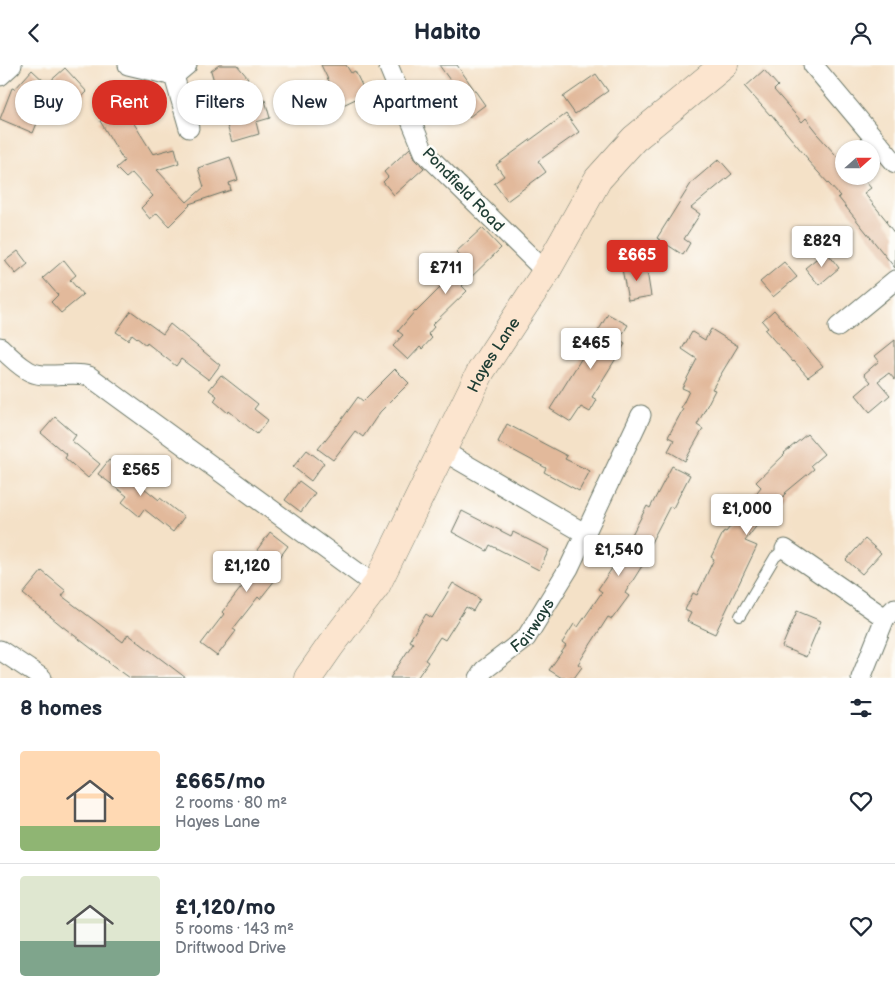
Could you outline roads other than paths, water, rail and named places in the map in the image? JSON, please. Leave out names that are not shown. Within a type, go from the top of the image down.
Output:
[{"type":"street","points":[[0,75],[12,65]]},
{"type":"street","points":[[128,65],[181,70],[189,128]]},
{"type":"street","name":"Pondfield Road","points":[[388,65],[424,152],[546,272]]},
{"type":"street","name":"Hayes Lane","points":[[308,678],[376,585],[481,371],[546,272],[598,179],[634,139],[724,65]]},
{"type":"street","points":[[813,65],[895,163]]},
{"type":"street","points":[[838,327],[895,280]]},
{"type":"street","points":[[0,347],[28,371],[43,375],[81,374],[89,376],[376,585]]},
{"type":"street","name":"Fairways","points":[[479,678],[484,671],[526,638],[569,567],[641,415]]},
{"type":"street","points":[[443,451],[586,534]]},
{"type":"street","points":[[785,549],[890,613],[861,678]]},
{"type":"street","points":[[0,650],[42,678]]},
{"type":"lane","points":[[740,617],[774,557],[785,549]]}]
